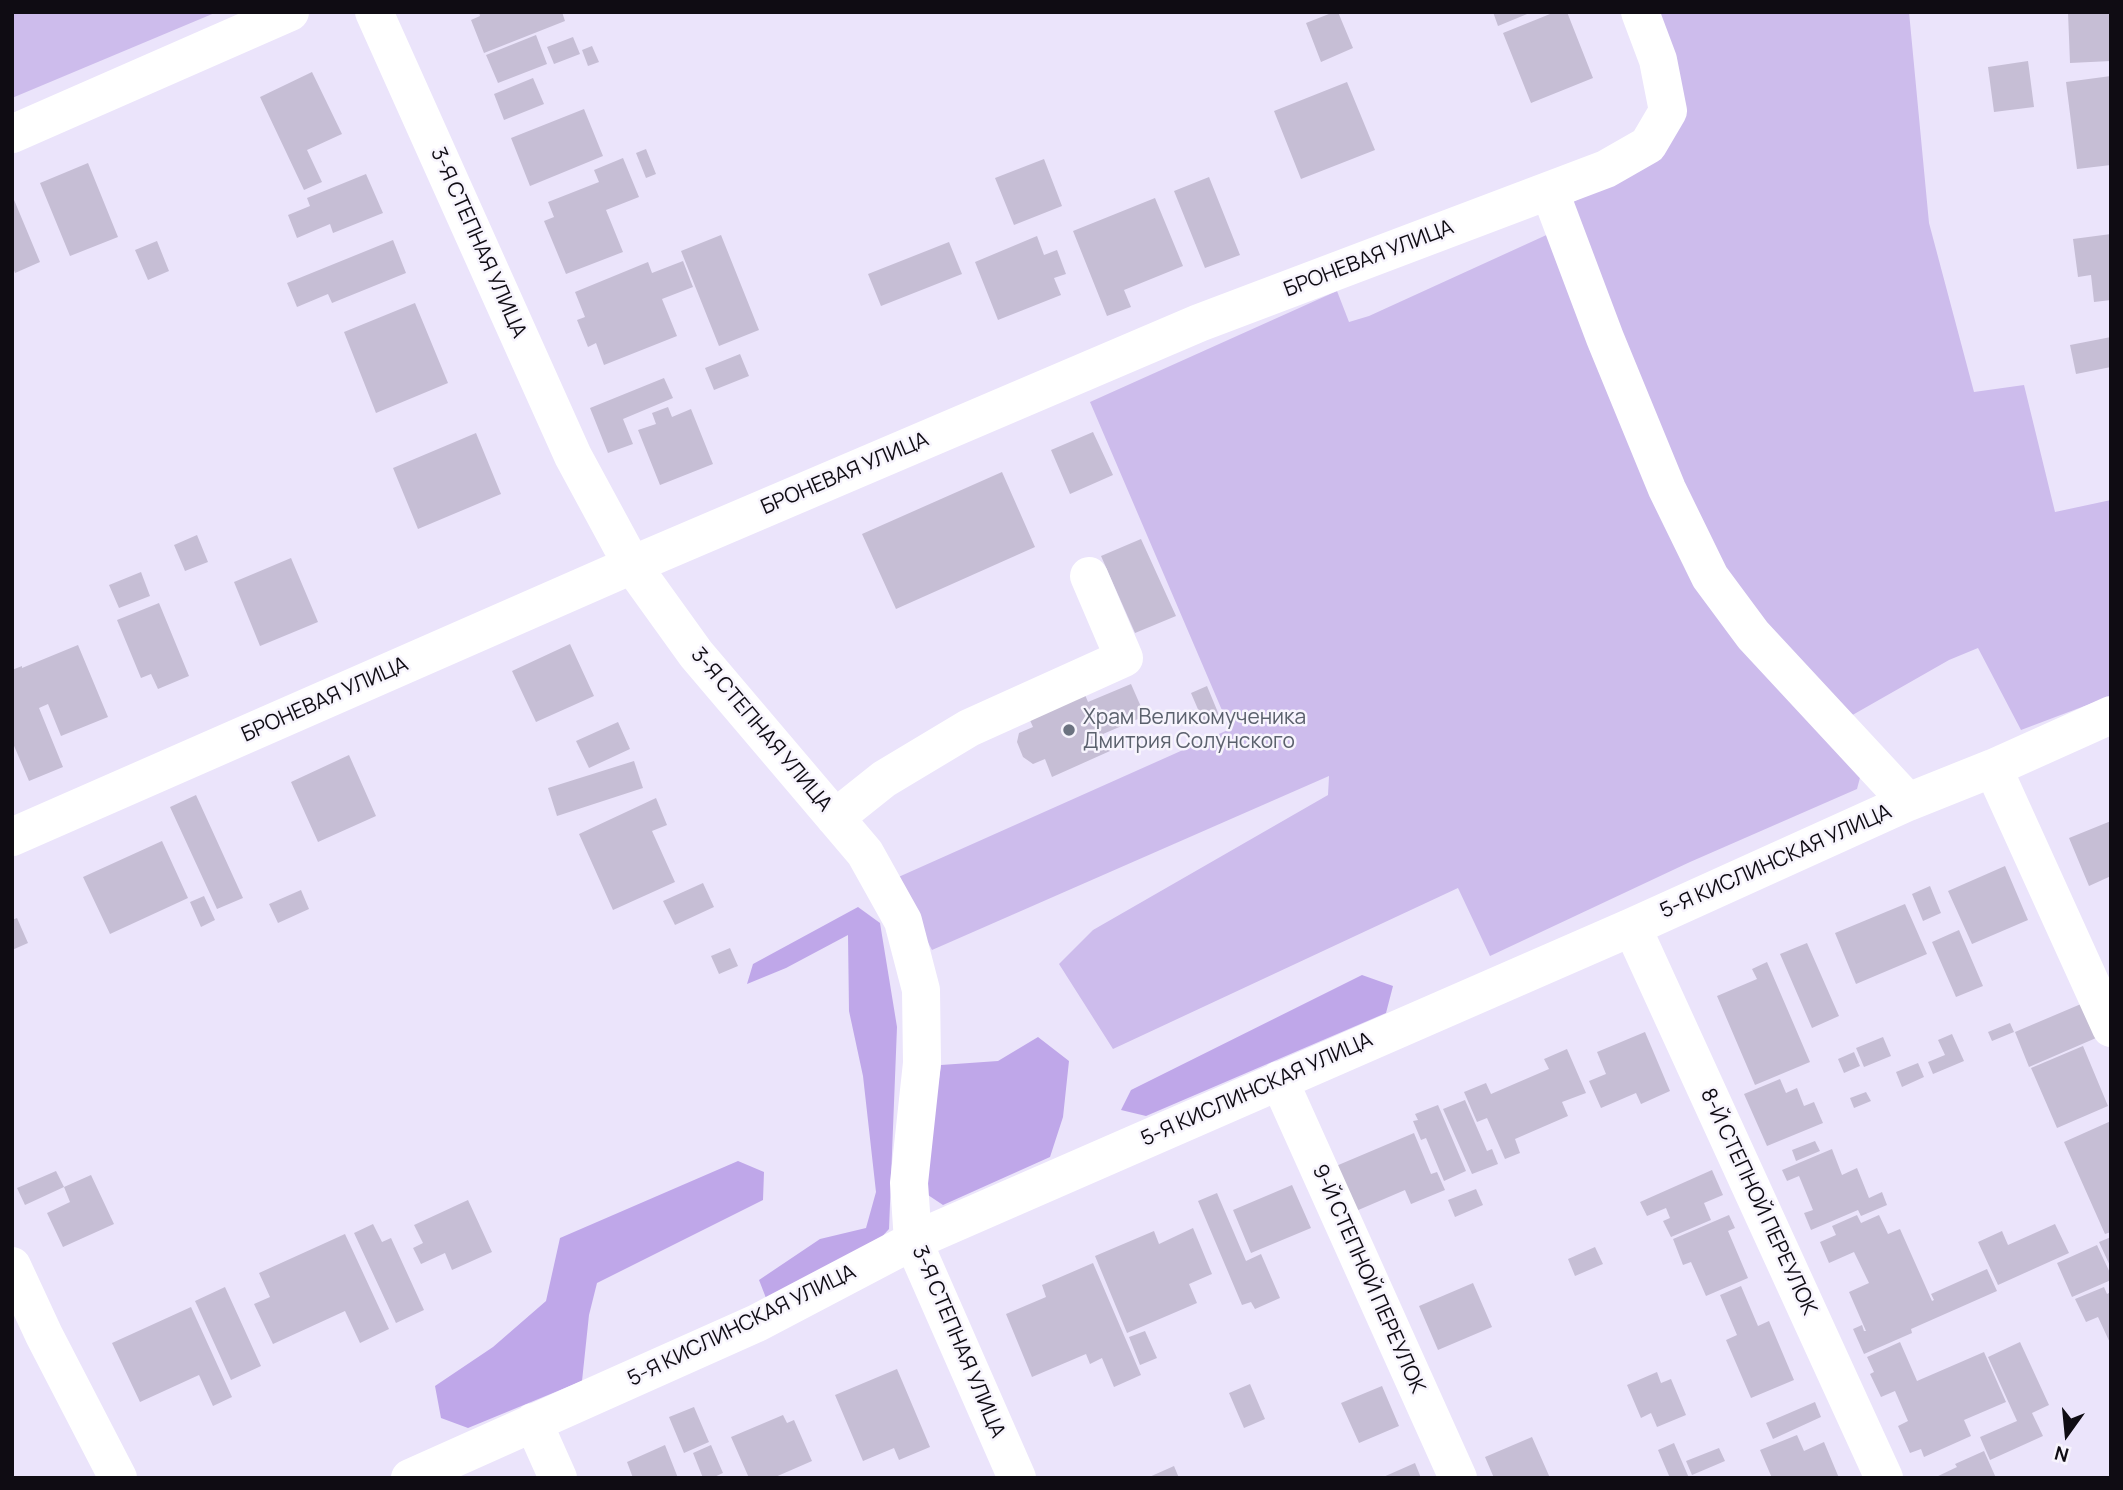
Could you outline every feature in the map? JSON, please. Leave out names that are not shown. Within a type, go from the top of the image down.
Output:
[{"type":"street","points":[[12,134],[290,12]]},
{"type":"street","name":"3-Я СТЕПНАЯ УЛИЦА","points":[[374,12],[573,456],[632,565],[696,654],[865,853],[903,921],[920,990],[922,1063],[909,1183],[914,1241],[1017,1478]]},
{"type":"street","name":"БРОНЕВАЯ УЛИЦА","points":[[12,837],[632,565],[1199,323],[1606,169],[1648,145],[1668,111],[1658,60],[1640,12]]},
{"type":"street","points":[[1550,192],[1605,338],[1667,489],[1710,578],[1753,635],[1908,802]]},
{"type":"street","points":[[835,818],[884,779],[969,728],[1124,658],[1089,576]]},
{"type":"street","name":"5-Я КИСЛИНСКАЯ УЛИЦА","points":[[410,1478],[757,1323],[914,1241],[2111,715]]},
{"type":"street","points":[[1993,768],[2111,1028]]},
{"type":"street","name":"8-Й СТЕПНОЙ ПЕРЕУЛОК","points":[[1632,927],[1884,1478]]},
{"type":"street","name":"9-Й СТЕПНОЙ ПЕРЕУЛОК","points":[[1279,1080],[1458,1478]]},
{"type":"street","points":[[12,1266],[44,1335],[118,1478]]},
{"type":"street","points":[[533,1422],[558,1478]]},
{"type":"shaded area","points":[[12,12],[217,12],[12,98]]},
{"type":"shaded area","points":[[1653,12],[1909,12],[1929,223],[1974,392],[2024,385],[2055,512],[2111,500],[2111,696],[2021,730],[1978,648],[1949,660],[1849,717],[1756,623],[1702,538],[1569,204],[1651,162]]},
{"type":"shaded area","points":[[1553,232],[1654,489],[1862,770],[1857,789],[1690,862],[1490,956],[1458,888],[1113,1049],[1059,964],[1093,930],[1328,795],[1329,776],[932,950],[894,879],[1230,729],[1090,402],[1337,291],[1349,322],[1369,316]]},
{"type":"shaded area","points":[[858,907],[880,923],[897,1027],[889,1229],[868,1252],[766,1298],[759,1280],[820,1239],[866,1228],[876,1192],[863,1076],[849,1011],[848,935],[786,968],[747,984],[753,964]]},
{"type":"shaded area","points":[[1362,975],[1393,986],[1386,1013],[1146,1116],[1121,1110],[1131,1090]]},
{"type":"shaded area","points":[[1038,1037],[1069,1061],[1063,1117],[1050,1157],[943,1205],[922,1191],[941,1065],[998,1061]]},
{"type":"shaded area","points":[[738,1161],[764,1172],[763,1200],[597,1283],[589,1315],[582,1381],[468,1428],[441,1418],[435,1386],[493,1347],[546,1301],[560,1238]]},
{"type":"building","points":[[479,12],[562,12],[565,21],[484,53],[471,20],[480,16]]},
{"type":"building","points":[[1338,12],[1353,48],[1321,62],[1306,23]]},
{"type":"building","points":[[1493,12],[1532,12],[1498,26]]},
{"type":"building","points":[[1555,12],[1567,12],[1593,78],[1531,103],[1503,33]]},
{"type":"building","points":[[2068,12],[2111,12],[2111,61],[2070,63]]},
{"type":"building","points":[[536,35],[547,64],[498,83],[486,55]]},
{"type":"building","points":[[573,37],[580,54],[554,64],[547,47]]},
{"type":"building","points":[[592,46],[599,62],[588,66],[582,50]]},
{"type":"building","points":[[2028,61],[2034,107],[1994,112],[1988,67]]},
{"type":"building","points":[[312,72],[342,134],[307,150],[322,182],[304,190],[260,97]]},
{"type":"building","points":[[2111,76],[2111,165],[2077,169],[2066,82]]},
{"type":"building","points":[[533,78],[544,104],[504,120],[494,94]]},
{"type":"building","points":[[1347,82],[1375,150],[1301,179],[1274,111]]},
{"type":"building","points":[[584,109],[603,156],[530,186],[511,138]]},
{"type":"building","points":[[646,149],[656,174],[646,178],[636,153]]},
{"type":"building","points":[[623,158],[639,197],[606,210],[623,252],[566,274],[544,221],[554,217],[548,202],[599,182],[594,170]]},
{"type":"building","points":[[1044,159],[1062,206],[1014,225],[995,178]]},
{"type":"building","points":[[88,163],[118,237],[70,256],[40,183]]},
{"type":"building","points":[[366,174],[383,213],[333,233],[330,224],[297,238],[288,215],[310,206],[307,198]]},
{"type":"building","points":[[1209,177],[1240,255],[1205,268],[1174,191]]},
{"type":"building","points":[[12,195],[40,262],[15,273],[12,265]]},
{"type":"building","points":[[1155,198],[1183,266],[1124,290],[1131,307],[1107,316],[1073,231]]},
{"type":"building","points":[[2111,234],[2111,300],[2094,302],[2091,275],[2078,277],[2073,239]]},
{"type":"building","points":[[721,235],[759,330],[719,346],[681,251]]},
{"type":"building","points":[[1037,236],[1044,255],[1057,250],[1066,274],[1054,278],[1061,295],[998,320],[975,262]]},
{"type":"building","points":[[393,240],[406,273],[332,303],[328,294],[297,307],[287,283]]},
{"type":"building","points":[[157,241],[169,271],[148,280],[135,250]]},
{"type":"building","points":[[949,242],[962,274],[881,306],[868,274]]},
{"type":"building","points":[[683,261],[693,287],[662,299],[677,336],[604,365],[596,343],[588,347],[577,320],[585,317],[575,292],[648,262],[652,273]]},
{"type":"building","points":[[415,303],[448,383],[376,413],[344,332]]},
{"type":"building","points":[[2111,337],[2111,367],[2076,374],[2070,345]]},
{"type":"building","points":[[740,354],[749,376],[714,390],[705,368]]},
{"type":"building","points":[[664,378],[673,398],[623,419],[633,444],[608,453],[590,408]]},
{"type":"building","points":[[668,407],[672,417],[691,409],[713,464],[660,485],[638,430],[656,424],[652,413]]},
{"type":"building","points":[[1093,432],[1113,475],[1070,494],[1051,450]]},
{"type":"building","points":[[476,433],[501,494],[418,529],[393,468]]},
{"type":"building","points":[[1002,472],[1035,547],[896,609],[862,534]]},
{"type":"building","points":[[197,535],[208,562],[185,571],[174,545]]},
{"type":"building","points":[[1141,539],[1176,616],[1135,633],[1101,556]]},
{"type":"building","points":[[291,558],[318,622],[260,646],[234,582]]},
{"type":"building","points":[[141,572],[150,596],[119,608],[109,585]]},
{"type":"building","points":[[159,603],[189,676],[158,689],[151,674],[141,678],[117,620]]},
{"type":"building","points":[[570,644],[594,696],[536,722],[512,671]]},
{"type":"building","points":[[78,645],[108,717],[61,736],[48,704],[39,708],[63,767],[29,781],[12,741],[12,670]]},
{"type":"building","name":"Храм Великомученика Дмитрия Солунского","points":[[1131,684],[1145,716],[1103,734],[1110,751],[1052,777],[1045,759],[1033,764],[1023,757],[1017,742],[1019,733],[1033,727],[1025,709],[1081,685],[1088,702]]},
{"type":"building","points":[[1207,686],[1219,715],[1203,721],[1191,693]]},
{"type":"building","points":[[618,722],[630,749],[589,768],[576,741]]},
{"type":"building","points":[[349,755],[376,816],[318,842],[291,782]]},
{"type":"building","points":[[634,761],[643,788],[557,816],[548,788]]},
{"type":"building","points":[[196,795],[243,898],[217,909],[170,807]]},
{"type":"building","points":[[656,798],[667,825],[652,831],[675,882],[613,910],[579,834]]},
{"type":"building","points":[[2111,821],[2111,876],[2089,886],[2069,838]]},
{"type":"building","points":[[162,841],[188,898],[110,934],[83,877]]},
{"type":"building","points":[[2005,866],[2028,920],[1972,944],[1948,891]]},
{"type":"building","points":[[703,883],[714,907],[675,925],[663,901]]},
{"type":"building","points":[[1930,886],[1941,913],[1923,921],[1912,894]]},
{"type":"building","points":[[301,890],[309,909],[278,923],[269,904]]},
{"type":"building","points":[[204,896],[215,920],[201,927],[190,902]]},
{"type":"building","points":[[1905,904],[1927,954],[1856,984],[1835,933]]},
{"type":"building","points":[[17,918],[28,943],[12,950],[12,920]]},
{"type":"building","points":[[1959,930],[1983,986],[1956,997],[1932,942]]},
{"type":"building","points":[[1807,943],[1839,1016],[1812,1028],[1780,954]]},
{"type":"building","points":[[730,948],[738,966],[719,974],[711,956]]},
{"type":"building","points":[[1767,962],[1810,1062],[1755,1085],[1717,996],[1757,979],[1752,969]]},
{"type":"building","points":[[2081,1004],[2096,1038],[2029,1067],[2015,1032]]},
{"type":"building","points":[[2010,1023],[2014,1032],[1992,1041],[1988,1032]]},
{"type":"building","points":[[1645,1032],[1670,1091],[1641,1104],[1636,1093],[1601,1108],[1589,1081],[1606,1074],[1597,1052]]},
{"type":"building","points":[[1952,1034],[1964,1061],[1933,1074],[1928,1062],[1945,1055],[1938,1040]]},
{"type":"building","points":[[1883,1037],[1891,1056],[1864,1067],[1856,1048]]},
{"type":"building","points":[[2083,1046],[2108,1106],[2057,1128],[2031,1068]]},
{"type":"building","points":[[1567,1049],[1586,1093],[1562,1102],[1568,1116],[1515,1139],[1520,1153],[1505,1159],[1487,1118],[1477,1122],[1464,1092],[1486,1083],[1491,1094],[1549,1069],[1544,1059]]},
{"type":"building","points":[[1854,1052],[1860,1066],[1844,1073],[1838,1059]]},
{"type":"building","points":[[1918,1063],[1924,1077],[1902,1087],[1896,1072]]},
{"type":"building","points":[[1780,1079],[1786,1093],[1797,1088],[1804,1106],[1814,1102],[1823,1123],[1767,1146],[1744,1094]]},
{"type":"building","points":[[1866,1092],[1871,1101],[1854,1108],[1850,1098]]},
{"type":"building","points":[[1465,1100],[1487,1151],[1492,1149],[1498,1164],[1472,1174],[1443,1109]]},
{"type":"building","points":[[1438,1105],[1466,1171],[1444,1181],[1426,1138],[1421,1140],[1413,1121],[1418,1120],[1415,1114]]},
{"type":"building","points":[[2111,1121],[2111,1232],[2105,1234],[2064,1142]]},
{"type":"building","points":[[1414,1133],[1431,1174],[1437,1172],[1445,1190],[1411,1204],[1405,1190],[1356,1211],[1336,1166]]},
{"type":"building","points":[[1815,1141],[1820,1151],[1796,1161],[1792,1150]]},
{"type":"building","points":[[1832,1149],[1842,1175],[1857,1168],[1869,1198],[1882,1192],[1887,1205],[1861,1216],[1858,1210],[1811,1230],[1804,1213],[1813,1210],[1799,1176],[1787,1181],[1782,1170]]},
{"type":"building","points":[[1712,1170],[1723,1195],[1704,1203],[1711,1220],[1671,1237],[1663,1221],[1670,1218],[1666,1208],[1647,1216],[1640,1202]]},
{"type":"building","points":[[56,1171],[64,1187],[25,1205],[17,1188]]},
{"type":"building","points":[[91,1175],[114,1224],[63,1247],[47,1213],[70,1202],[64,1187]]},
{"type":"building","points":[[1292,1185],[1311,1228],[1251,1253],[1233,1210]]},
{"type":"building","points":[[1476,1189],[1483,1205],[1455,1217],[1448,1200]]},
{"type":"building","points":[[1217,1193],[1246,1261],[1261,1254],[1280,1298],[1255,1309],[1251,1302],[1242,1305],[1198,1201]]},
{"type":"building","points":[[468,1200],[492,1252],[452,1270],[445,1253],[421,1264],[413,1248],[423,1243],[414,1225]]},
{"type":"building","points":[[1729,1215],[1735,1228],[1728,1231],[1748,1278],[1706,1296],[1691,1262],[1683,1265],[1673,1239]]},
{"type":"building","points":[[1857,1215],[1861,1223],[1879,1215],[1888,1234],[1900,1229],[1932,1301],[1934,1300],[1931,1294],[1987,1269],[1997,1291],[1911,1329],[1912,1333],[1864,1354],[1853,1329],[1862,1325],[1866,1331],[1849,1292],[1869,1283],[1854,1252],[1829,1263],[1820,1242],[1836,1235],[1832,1226]]},
{"type":"building","points":[[373,1224],[382,1242],[391,1238],[424,1310],[396,1323],[354,1233]]},
{"type":"building","points":[[2055,1224],[2069,1253],[1998,1285],[1978,1242],[2002,1231],[2008,1245]]},
{"type":"building","points":[[1193,1228],[1212,1274],[1189,1284],[1197,1303],[1127,1333],[1095,1256],[1154,1231],[1159,1244]]},
{"type":"building","points":[[345,1234],[389,1329],[360,1343],[345,1311],[273,1344],[254,1304],[270,1297],[259,1273]]},
{"type":"building","points":[[2111,1237],[2111,1268],[2099,1242]]},
{"type":"building","points":[[2097,1245],[2111,1280],[2072,1297],[2057,1263]]},
{"type":"building","points":[[1595,1247],[1603,1264],[1575,1276],[1568,1259]]},
{"type":"building","points":[[1093,1263],[1141,1375],[1114,1387],[1102,1358],[1090,1364],[1086,1354],[1032,1377],[1006,1314],[1046,1297],[1042,1285]]},
{"type":"building","points":[[1473,1283],[1492,1327],[1438,1350],[1419,1306]]},
{"type":"building","points":[[1741,1286],[1758,1326],[1769,1321],[1794,1380],[1751,1398],[1726,1340],[1737,1335],[1720,1295]]},
{"type":"building","points":[[225,1287],[261,1366],[231,1380],[195,1301]]},
{"type":"building","points":[[2104,1287],[2107,1294],[2111,1292],[2111,1345],[2098,1317],[2086,1322],[2075,1299]]},
{"type":"building","points":[[191,1307],[232,1397],[213,1406],[199,1375],[140,1402],[112,1343]]},
{"type":"building","points":[[1145,1331],[1157,1358],[1140,1365],[1129,1337]]},
{"type":"building","points":[[1900,1342],[1917,1381],[1984,1352],[2006,1402],[1964,1420],[1971,1436],[1924,1457],[1921,1449],[1910,1453],[1898,1426],[1908,1421],[1895,1391],[1881,1397],[1870,1374],[1874,1372],[1867,1357]]},
{"type":"building","points":[[2020,1342],[2049,1405],[2032,1413],[2043,1436],[1990,1460],[1980,1437],[2017,1421],[1988,1357]]},
{"type":"building","points":[[897,1369],[930,1447],[899,1460],[894,1448],[863,1461],[835,1395]]},
{"type":"building","points":[[1657,1372],[1661,1383],[1671,1379],[1686,1415],[1657,1427],[1651,1413],[1641,1418],[1627,1385]]},
{"type":"building","points":[[1250,1384],[1265,1419],[1244,1428],[1229,1393]]},
{"type":"building","points":[[1382,1386],[1399,1426],[1359,1443],[1341,1403]]},
{"type":"building","points":[[1815,1402],[1821,1417],[1773,1439],[1766,1423]]},
{"type":"building","points":[[694,1407],[709,1442],[684,1453],[669,1417]]},
{"type":"building","points":[[783,1415],[787,1423],[794,1420],[812,1461],[773,1478],[749,1478],[731,1437]]},
{"type":"building","points":[[1797,1435],[1804,1451],[1824,1442],[1839,1478],[1772,1478],[1760,1450]]},
{"type":"building","points":[[1532,1437],[1550,1478],[1494,1478],[1485,1457]]},
{"type":"building","points":[[1674,1443],[1689,1478],[1670,1478],[1658,1450]]},
{"type":"building","points":[[665,1445],[678,1478],[633,1478],[627,1462]]},
{"type":"building","points":[[711,1445],[723,1473],[712,1478],[703,1478],[693,1453]]},
{"type":"building","points":[[1719,1448],[1725,1461],[1692,1475],[1686,1461]]},
{"type":"building","points":[[1984,1451],[1996,1478],[1934,1478],[1957,1467],[1955,1464]]},
{"type":"building","points":[[1415,1463],[1421,1478],[1381,1478]]},
{"type":"building","points":[[1174,1466],[1179,1478],[1147,1478]]},
{"type":"place","name":"Храм Великомученика Дмитрия Солунского","points":[[1069,730]]}]
